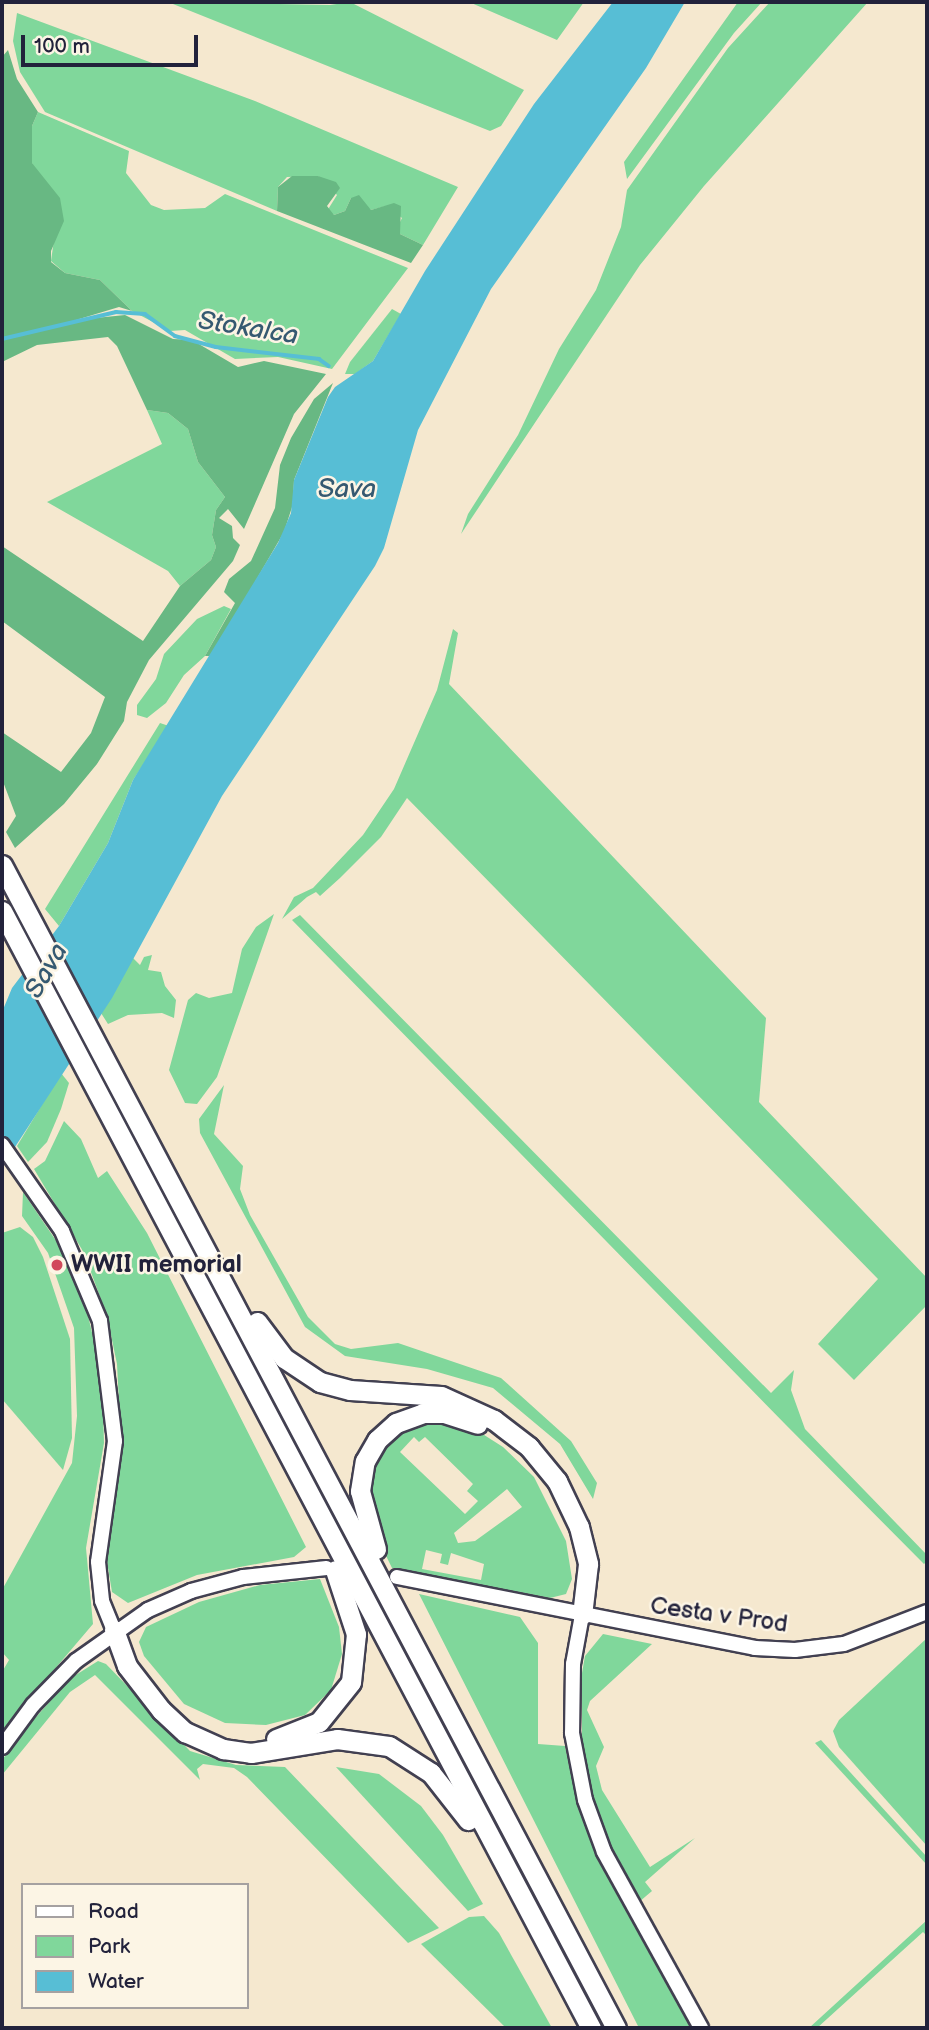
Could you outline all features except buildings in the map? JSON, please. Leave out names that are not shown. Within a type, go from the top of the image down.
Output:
[{"type":"highway","points":[[2,865],[616,2028]]},
{"type":"highway","points":[[2,911],[591,2028]]},
{"type":"highway","points":[[176,1193],[199,1216],[269,1342],[302,1372],[339,1388],[441,1396],[494,1420],[529,1447],[557,1481],[579,1527],[588,1564],[582,1615]]},
{"type":"highway","points":[[393,1606],[388,1574],[364,1516],[362,1471],[370,1450],[386,1430],[412,1416],[433,1412],[466,1419],[494,1433],[545,1483],[572,1543],[582,1615]]},
{"type":"highway","points":[[114,1630],[170,1702],[212,1733],[266,1741],[295,1734],[319,1722],[345,1693],[357,1646],[350,1605],[312,1518],[311,1497]]},
{"type":"highway","points":[[114,1630],[122,1657],[149,1696],[185,1732],[208,1744],[265,1753],[350,1739],[389,1746],[410,1757],[451,1794],[488,1854],[515,1884]]},
{"type":"main road","points":[[2,1145],[38,1194],[83,1273],[107,1362],[115,1441],[98,1562],[102,1601],[114,1630]]},
{"type":"main road","points":[[2,1747],[60,1676],[114,1630],[170,1600],[212,1584],[267,1572],[327,1568]]},
{"type":"main road","name":"Cesta v Prod","points":[[397,1577],[744,1646],[795,1650],[862,1639],[927,1612]]},
{"type":"main road","points":[[582,1615],[573,1664],[572,1733],[584,1800],[610,1865],[701,2028]]},
{"type":"green space","points":[[168,2],[330,5],[350,2],[524,90],[501,126],[490,131]]},
{"type":"green space","points":[[469,2],[573,3],[584,2],[557,40]]},
{"type":"green space","points":[[738,2],[762,2],[734,33],[627,179],[624,162]]},
{"type":"green space","points":[[770,2],[868,2],[704,186],[640,265],[461,534],[468,514],[518,435],[559,349],[596,290],[621,227],[627,190],[728,48]]},
{"type":"green space","points":[[17,13],[255,101],[458,187],[423,245],[400,234],[397,228],[402,218],[386,206],[371,210],[351,198],[345,211],[334,215],[327,211],[337,195],[318,176],[287,177],[278,187],[277,211],[45,112],[20,72],[13,41]]},
{"type":"green space","points":[[8,50],[17,79],[38,112],[32,126],[32,163],[60,198],[64,221],[51,251],[51,262],[65,273],[100,280],[132,311],[119,307],[76,320],[125,315],[173,339],[192,340],[238,367],[264,361],[326,374],[294,414],[244,529],[228,509],[219,518],[232,526],[233,538],[240,545],[233,561],[149,660],[127,702],[124,721],[97,764],[64,804],[15,848],[6,832],[16,816],[2,779],[2,732],[61,772],[91,733],[105,697],[2,621],[2,546],[143,641],[180,586],[211,560],[216,547],[212,535],[216,510],[225,497],[198,462],[188,429],[168,413],[147,410],[117,346],[108,337],[37,345],[2,362],[2,57]]},
{"type":"green space","points":[[38,112],[129,151],[126,173],[151,205],[164,210],[205,208],[225,194],[408,268],[332,369],[278,357],[235,359],[185,330],[170,331],[132,311],[100,280],[65,273],[51,261],[54,240],[32,163],[32,126]]},
{"type":"green space","points":[[292,176],[318,176],[336,182],[340,188],[327,206],[334,215],[345,211],[351,198],[359,195],[371,210],[394,203],[401,206],[400,234],[423,245],[411,263],[277,211],[278,187]]},
{"type":"green space","points":[[392,309],[401,314],[373,361],[355,374],[345,374],[350,362]]},
{"type":"green space","points":[[333,383],[294,480],[293,504],[284,532],[212,656],[205,656],[235,603],[224,592],[229,579],[251,561],[275,508],[280,465],[291,438],[314,399]]},
{"type":"green space","points":[[147,410],[168,413],[188,429],[198,462],[225,497],[216,510],[212,535],[216,547],[211,560],[180,586],[168,571],[47,502],[162,444]]},
{"type":"green space","points":[[224,606],[231,609],[205,656],[184,675],[166,703],[147,718],[137,715],[137,705],[156,679],[164,654],[197,619]]},
{"type":"green space","points":[[453,629],[458,633],[449,684],[766,1018],[759,1102],[927,1278],[927,1305],[854,1380],[818,1344],[878,1279],[407,798],[381,837],[340,878],[320,896],[316,892],[307,897],[282,919],[294,897],[313,888],[363,835],[394,789],[437,690]]},
{"type":"green space","points":[[160,723],[169,726],[133,780],[108,843],[59,926],[45,909]]},
{"type":"green space","points":[[274,914],[217,1077],[197,1104],[185,1103],[169,1070],[188,1000],[196,993],[209,998],[232,993],[242,949],[256,927]]},
{"type":"green space","points":[[300,915],[771,1393],[794,1370],[791,1390],[805,1429],[927,1555],[924,1564],[292,920]]},
{"type":"green space","points":[[152,955],[148,970],[161,972],[165,986],[176,1000],[174,1018],[162,1013],[128,1015],[108,1024],[101,1013],[133,958],[140,965],[144,957]]},
{"type":"green space","points":[[61,1073],[69,1083],[61,1109],[47,1142],[28,1162],[17,1146]]},
{"type":"green space","points":[[224,1085],[214,1134],[243,1166],[240,1189],[250,1215],[308,1317],[335,1344],[351,1349],[398,1343],[501,1378],[571,1441],[597,1483],[593,1499],[560,1444],[493,1388],[427,1369],[345,1356],[305,1327],[200,1133],[199,1119]]},
{"type":"green space","points":[[64,1121],[81,1139],[98,1178],[107,1171],[147,1233],[306,1547],[294,1557],[197,1575],[128,1603],[112,1592],[106,1556],[121,1440],[117,1364],[107,1316],[84,1253],[34,1169],[45,1161]]},
{"type":"green space","points":[[23,1192],[61,1248],[86,1307],[102,1375],[104,1443],[86,1548],[93,1624],[2,1731],[2,1672],[9,1660],[2,1652],[2,1590],[72,1463],[77,1416],[74,1328],[48,1253],[22,1216]]},
{"type":"green space","points":[[20,1227],[33,1237],[43,1257],[70,1339],[72,1438],[63,1470],[2,1399],[2,1233]]},
{"type":"green space","points":[[424,1418],[470,1426],[503,1447],[534,1477],[566,1541],[572,1579],[566,1594],[550,1598],[392,1568],[371,1525],[369,1468],[389,1434]],"holes":[[[414,1437],[419,1442],[425,1437],[473,1484],[467,1491],[478,1501],[465,1514],[400,1452]],[[507,1489],[522,1507],[475,1541],[458,1543],[454,1533]],[[426,1550],[442,1554],[440,1563],[448,1565],[451,1553],[484,1564],[481,1580],[422,1569]]]},
{"type":"green space","points":[[320,1579],[339,1627],[342,1654],[331,1690],[305,1715],[266,1725],[225,1723],[184,1704],[144,1656],[139,1642],[146,1627],[199,1602],[260,1585]]},
{"type":"green space","points":[[419,1594],[520,1617],[538,1643],[538,1744],[565,1746],[578,1807],[599,1857],[692,2028],[639,2028]]},
{"type":"green space","points":[[603,1634],[652,1644],[590,1701],[587,1710],[604,1747],[596,1766],[602,1790],[650,1867],[695,1838],[645,1882],[652,1891],[639,1902],[599,1823],[582,1753],[582,1673],[585,1656]]},
{"type":"green space","points":[[927,1638],[927,1846],[839,1747],[833,1731],[839,1720]]},
{"type":"green space","points":[[98,1661],[106,1664],[190,1751],[236,1765],[285,1767],[439,1928],[408,1943],[247,1777],[234,1768],[203,1764],[197,1769],[200,1780],[95,1675],[70,1692],[2,1775],[2,1760],[27,1727],[71,1678]]},
{"type":"green space","points":[[821,1740],[927,1857],[927,1865],[815,1743]]},
{"type":"green space","points":[[336,1767],[379,1774],[421,1806],[443,1835],[483,1904],[468,1911]]},
{"type":"green space","points":[[484,1916],[499,1933],[552,2028],[506,2028],[421,1944],[469,1917]]},
{"type":"green space","points":[[927,1920],[927,1936],[923,1932],[817,2028],[809,2028]]},
{"type":"water","name":"Sava","points":[[613,2],[685,2],[646,68],[491,289],[418,430],[384,548],[375,566],[222,796],[112,998],[2,1167],[2,1012],[12,988],[59,926],[108,843],[133,780],[278,543],[291,513],[294,480],[328,397],[335,387],[373,361],[425,271],[534,104]]},
{"type":"waterway","name":"Stokalca","points":[[2,339],[116,312],[145,314],[175,336],[216,347],[319,359],[329,366]]},
{"type":"place","name":"WWII memorial","points":[[57,1265]]}]
